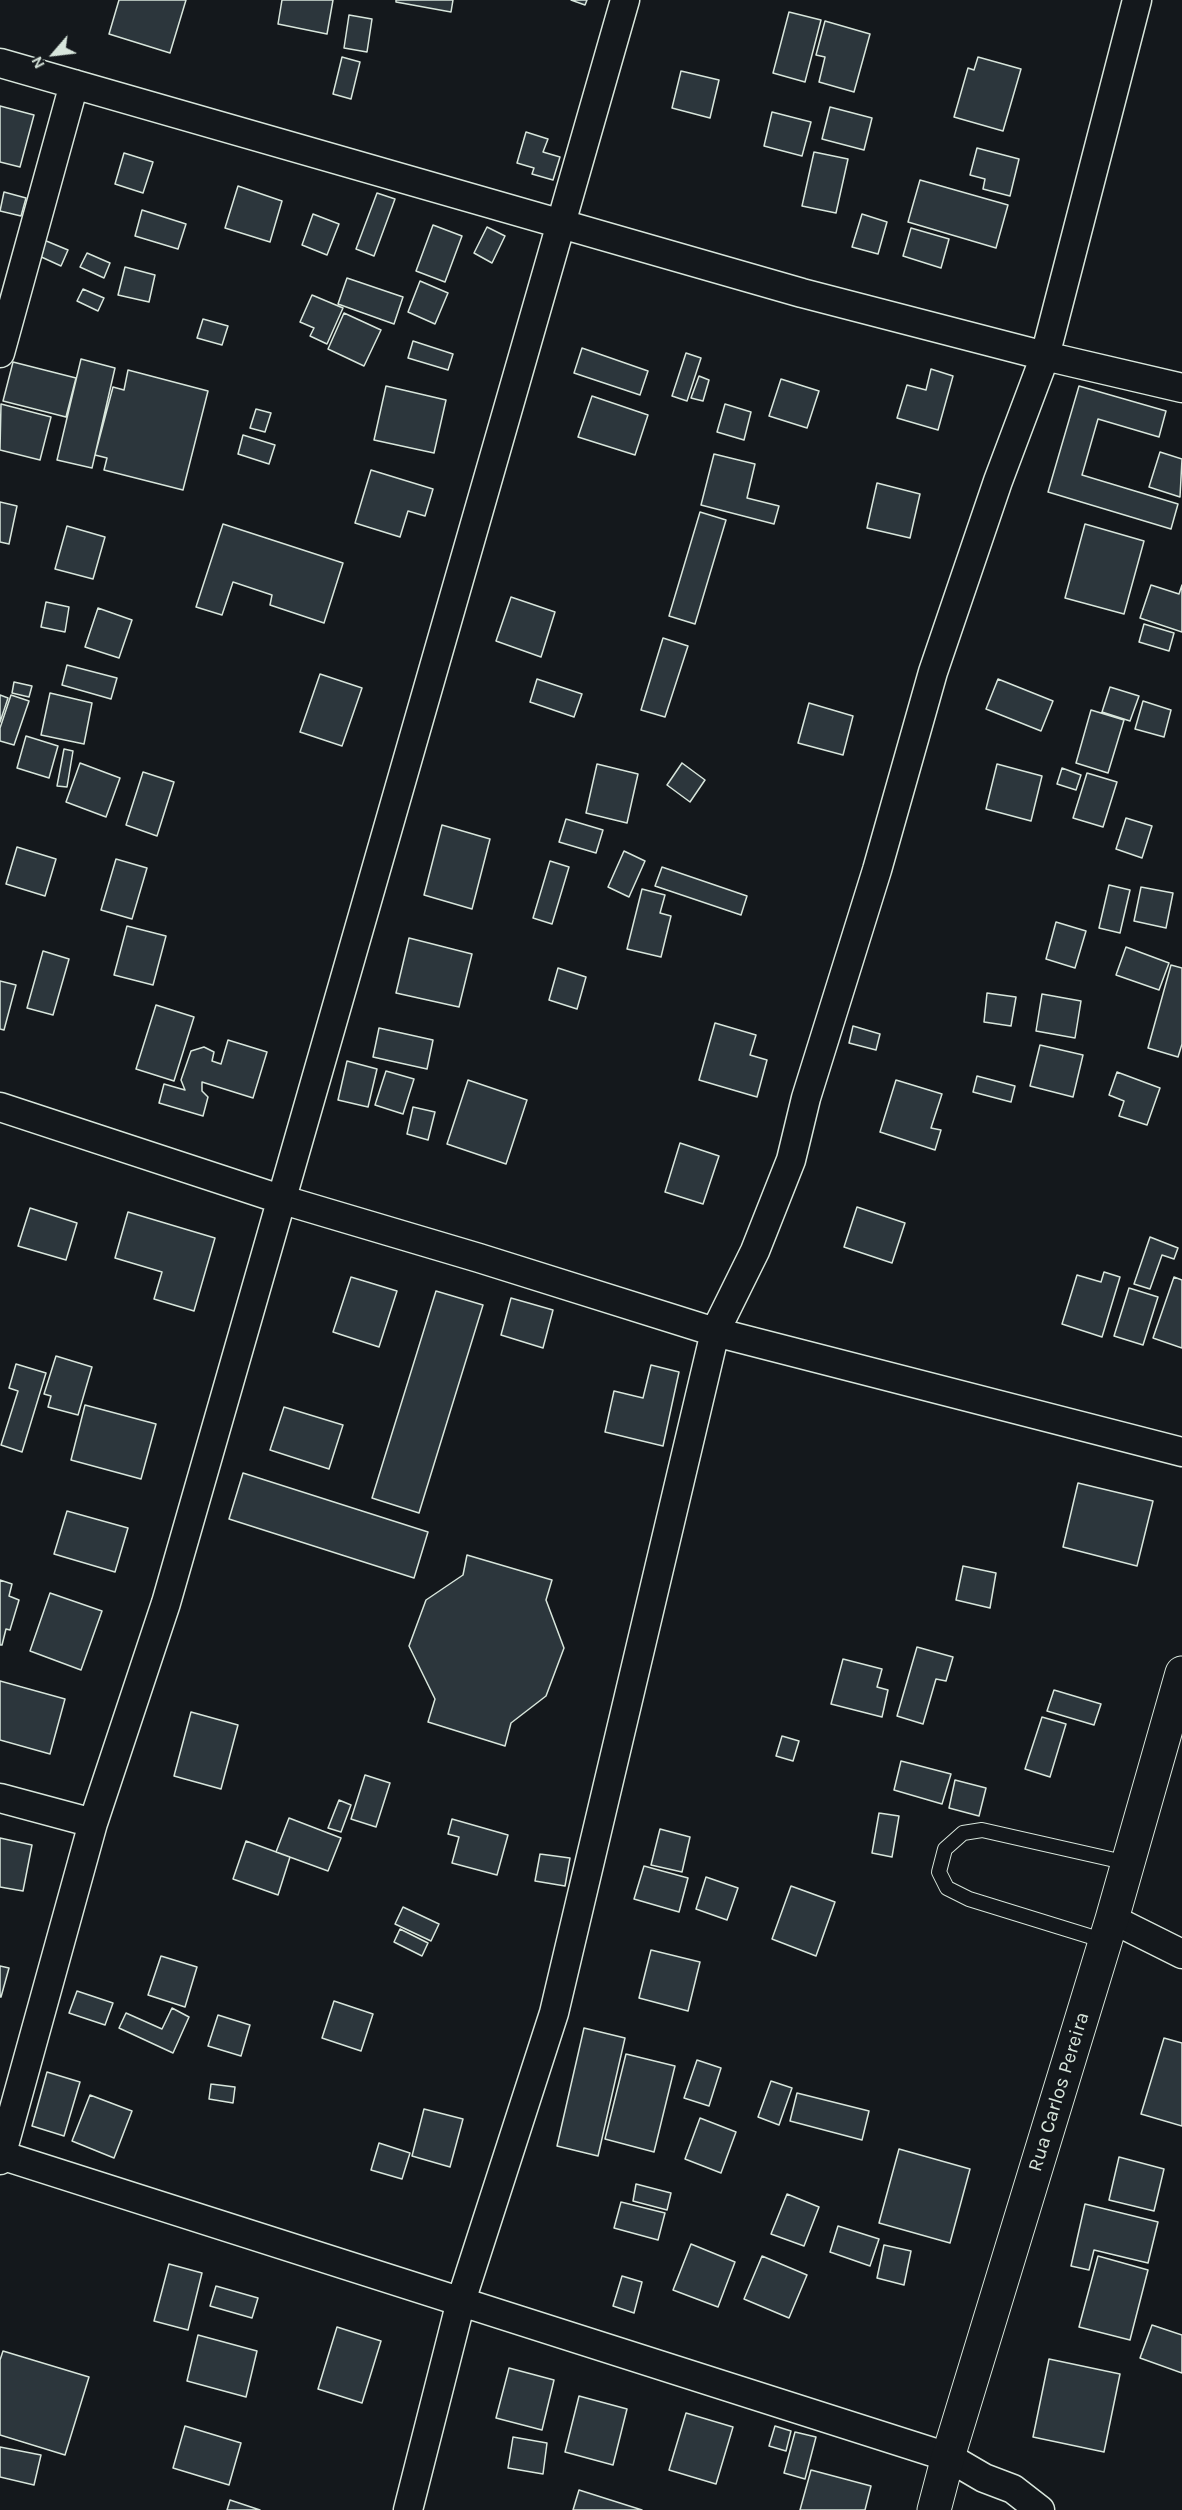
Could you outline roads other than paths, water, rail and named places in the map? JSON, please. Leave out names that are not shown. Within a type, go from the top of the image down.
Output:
[{"type":"main road","name":"Rua Carlos Pereira","points":[[934,2510],[948,2457],[1128,1863],[1182,1673]]},
{"type":"street","points":[[625,0],[279,1199],[166,1603],[93,1823],[1,2157],[948,2457],[984,2478],[1013,2489],[1040,2510]]},
{"type":"street","points":[[408,2510],[461,2301],[554,2013],[715,1332],[755,1251],[790,1160],[806,1098],[877,870],[933,672],[998,482],[1045,356],[1137,0]]},
{"type":"street","points":[[0,63],[802,293],[1045,356],[1182,388]]},
{"type":"street","points":[[0,353],[74,84]]},
{"type":"street","points":[[0,1107],[279,1199],[479,1258],[715,1332],[1182,1452]]},
{"type":"street","points":[[0,1798],[93,1823]]},
{"type":"street","points":[[1108,1930],[1182,1954]]},
{"type":"lane","points":[[1108,1930],[969,1899],[947,1888],[939,1872],[945,1849],[963,1833],[982,1830],[1128,1863]]}]
